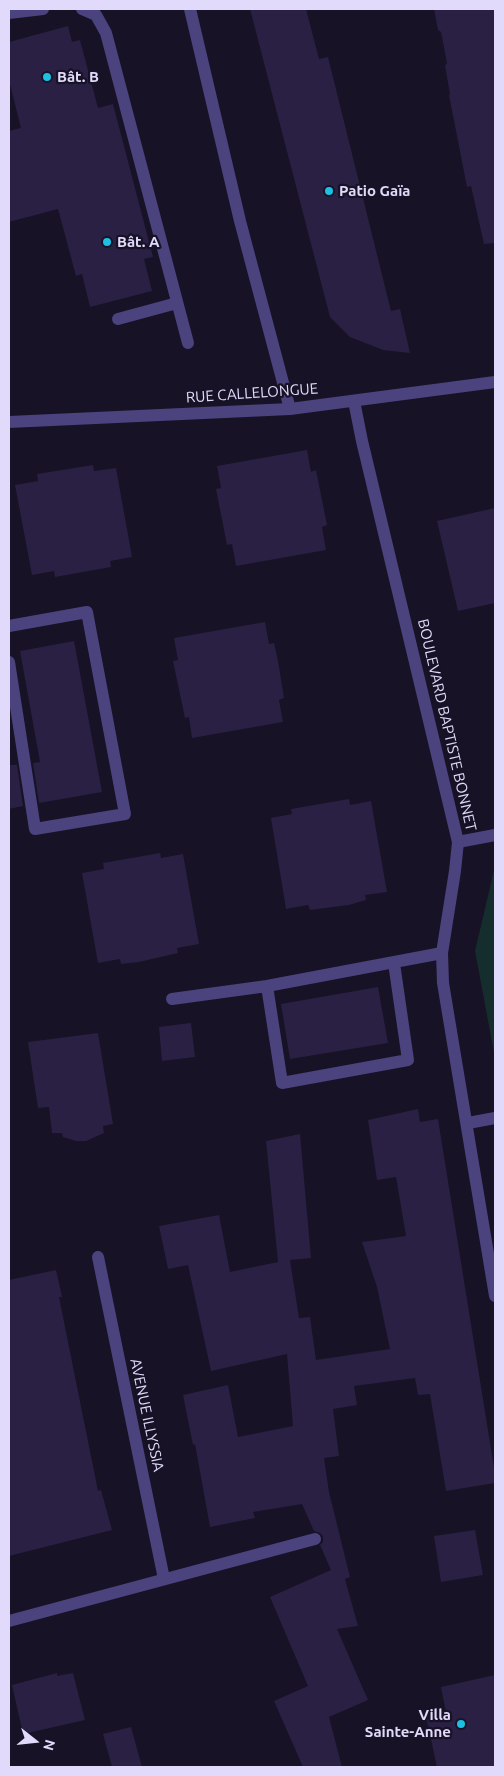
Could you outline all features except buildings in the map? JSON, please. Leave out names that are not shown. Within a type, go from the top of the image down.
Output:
[{"type":"street","points":[[9,13],[43,9]]},
{"type":"street","points":[[82,9],[96,15],[106,33],[188,343]]},
{"type":"street","points":[[190,9],[240,221],[290,409]]},
{"type":"street","points":[[118,319],[177,303]]},
{"type":"street","name":"RUE CALLELONGUE","points":[[9,422],[290,409],[495,382]]},
{"type":"street","name":"BOULEVARD BAPTISTE BONNET","points":[[354,401],[458,842],[442,953],[443,983],[468,1123],[495,1296]]},
{"type":"street","points":[[9,626],[87,612],[125,814],[35,829],[9,662]]},
{"type":"street","points":[[458,842],[495,835]]},
{"type":"street","points":[[172,999],[267,986],[442,953]]},
{"type":"street","points":[[267,986],[282,1083],[408,1060],[394,963]]},
{"type":"street","points":[[468,1123],[495,1118]]},
{"type":"street","name":"AVENUE ILLYSSIA","points":[[98,1257],[164,1579]]},
{"type":"street","points":[[9,1621],[315,1539]]},
{"type":"green space","points":[[495,866],[495,1058],[475,951]]},
{"type":"place","name":"Bât. B","points":[[47,77]]},
{"type":"place","name":"Patio Gaïa","points":[[329,191]]},
{"type":"place","name":"Bât. A","points":[[107,242]]},
{"type":"place","name":"Villa Sainte-Anne","points":[[461,1724]]}]
